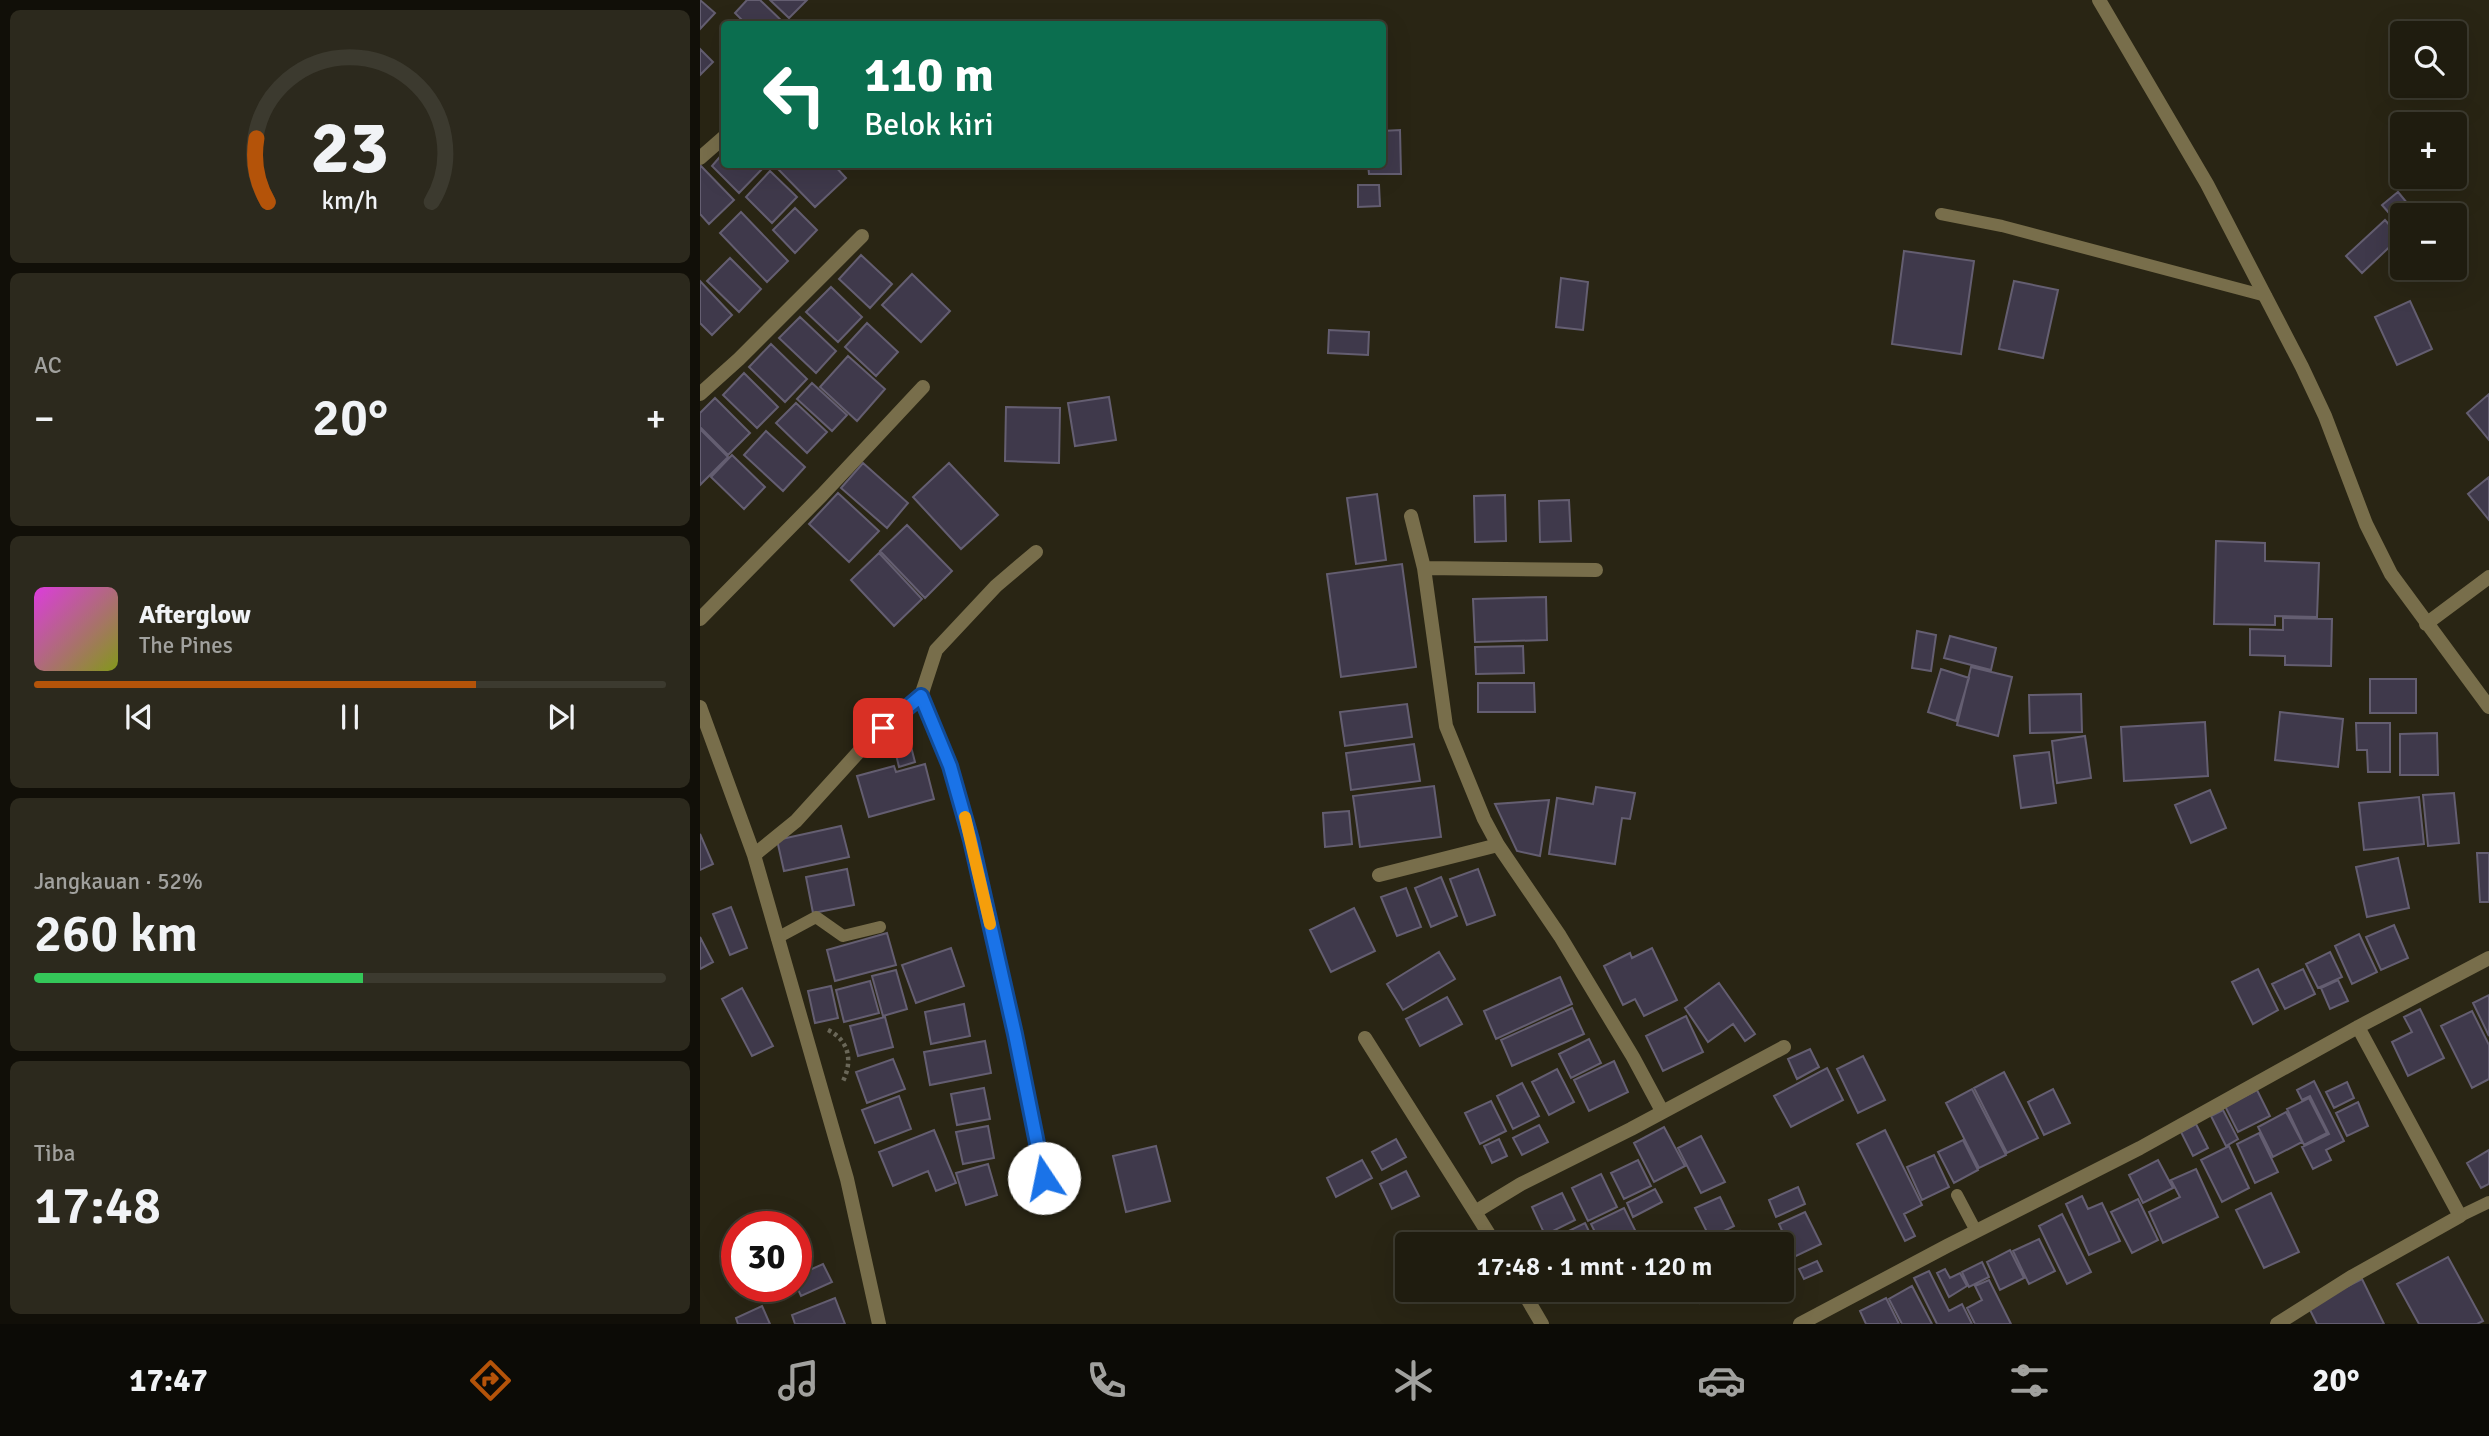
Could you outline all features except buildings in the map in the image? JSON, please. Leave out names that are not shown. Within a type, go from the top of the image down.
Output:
[{"type":"street","points":[[2099,0],[2207,184],[2266,296],[2325,416],[2391,574],[2489,708]]},
{"type":"street","points":[[700,159],[721,140]]},
{"type":"street","points":[[700,394],[739,359],[862,236]]},
{"type":"street","points":[[700,619],[923,387]]},
{"type":"street","points":[[1411,516],[1424,568],[1447,726],[1485,819],[1498,845],[1573,958],[1662,1111]]},
{"type":"street","points":[[754,855],[796,821],[865,745],[921,696],[936,650],[996,586],[1036,552]]},
{"type":"street","points":[[1424,568],[1597,569]]},
{"type":"street","points":[[2426,624],[2489,577]]},
{"type":"street","points":[[921,696],[950,766],[971,840],[1015,1034],[1049,1203]]},
{"type":"street","points":[[700,707],[754,855],[846,1179],[879,1324]]},
{"type":"street","points":[[1379,875],[1498,845]]},
{"type":"street","points":[[1800,1324],[2140,1148],[2489,958]]},
{"type":"street","points":[[2282,1323],[2353,1276],[2460,1216],[2358,1027]]},
{"type":"street","points":[[1365,1038],[1488,1232]]},
{"type":"street","points":[[1475,1212],[1521,1184],[1784,1047]]},
{"type":"street","points":[[1529,1302],[1542,1324]]},
{"type":"lane","points":[[1941,214],[1991,223],[2266,296]]},
{"type":"lane","points":[[777,938],[816,917],[843,936],[880,927]]},
{"type":"lane","points":[[1957,1195],[1976,1231]]},
{"type":"lane","points":[[2460,1216],[2489,1202]]},
{"type":"slow traffic","points":[[965,817],[990,924]]},
{"type":"route","points":[[883,728],[921,696],[950,766],[971,840],[1044,1178]]}]
